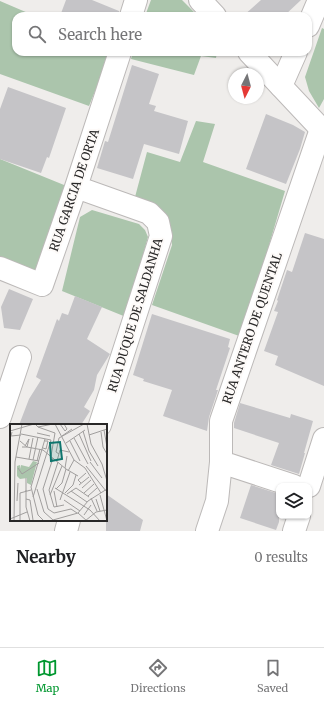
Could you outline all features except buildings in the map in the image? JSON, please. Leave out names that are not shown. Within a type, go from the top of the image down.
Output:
[{"type":"street","points":[[132,12],[136,0]]},
{"type":"street","points":[[200,0],[211,12]]},
{"type":"street","points":[[312,17],[319,0]]},
{"type":"street","name":"RUA GARCIA DE ORTA","points":[[0,268],[42,285],[119,56]]},
{"type":"street","points":[[253,56],[322,130]]},
{"type":"street","points":[[281,86],[294,56]]},
{"type":"street","name":"RUA ANTERO DE QUENTAL","points":[[207,531],[217,501],[221,462],[221,421],[322,130]]},
{"type":"street","name":"RUA DUQUE DE SALDANHA","points":[[76,187],[149,213],[158,222],[161,236],[100,424]]},
{"type":"street","points":[[0,417],[20,358]]},
{"type":"street","points":[[310,483],[324,439]]},
{"type":"street","points":[[221,462],[285,483]]},
{"type":"street","points":[[294,531],[298,519]]},
{"type":"street","points":[[66,531],[69,521]]},
{"type":"green space","points":[[151,0],[182,0],[194,12],[146,12]]},
{"type":"green space","points":[[0,1],[26,12],[12,12],[12,56],[109,56],[89,106],[0,74]]},
{"type":"green space","points":[[322,28],[324,29],[324,99],[319,108],[309,91],[305,77]]},
{"type":"green space","points":[[132,56],[201,56],[194,75],[131,59]]},
{"type":"green space","points":[[201,56],[216,56],[216,58]]},
{"type":"green space","points":[[196,121],[215,124],[203,162],[285,191],[242,337],[152,305],[172,245],[169,222],[160,208],[135,197],[147,152],[180,162]]},
{"type":"green space","points":[[0,159],[69,187],[37,269],[30,270],[0,258]]},
{"type":"green space","points":[[92,210],[139,224],[145,230],[148,237],[126,317],[62,291],[80,217]]}]
